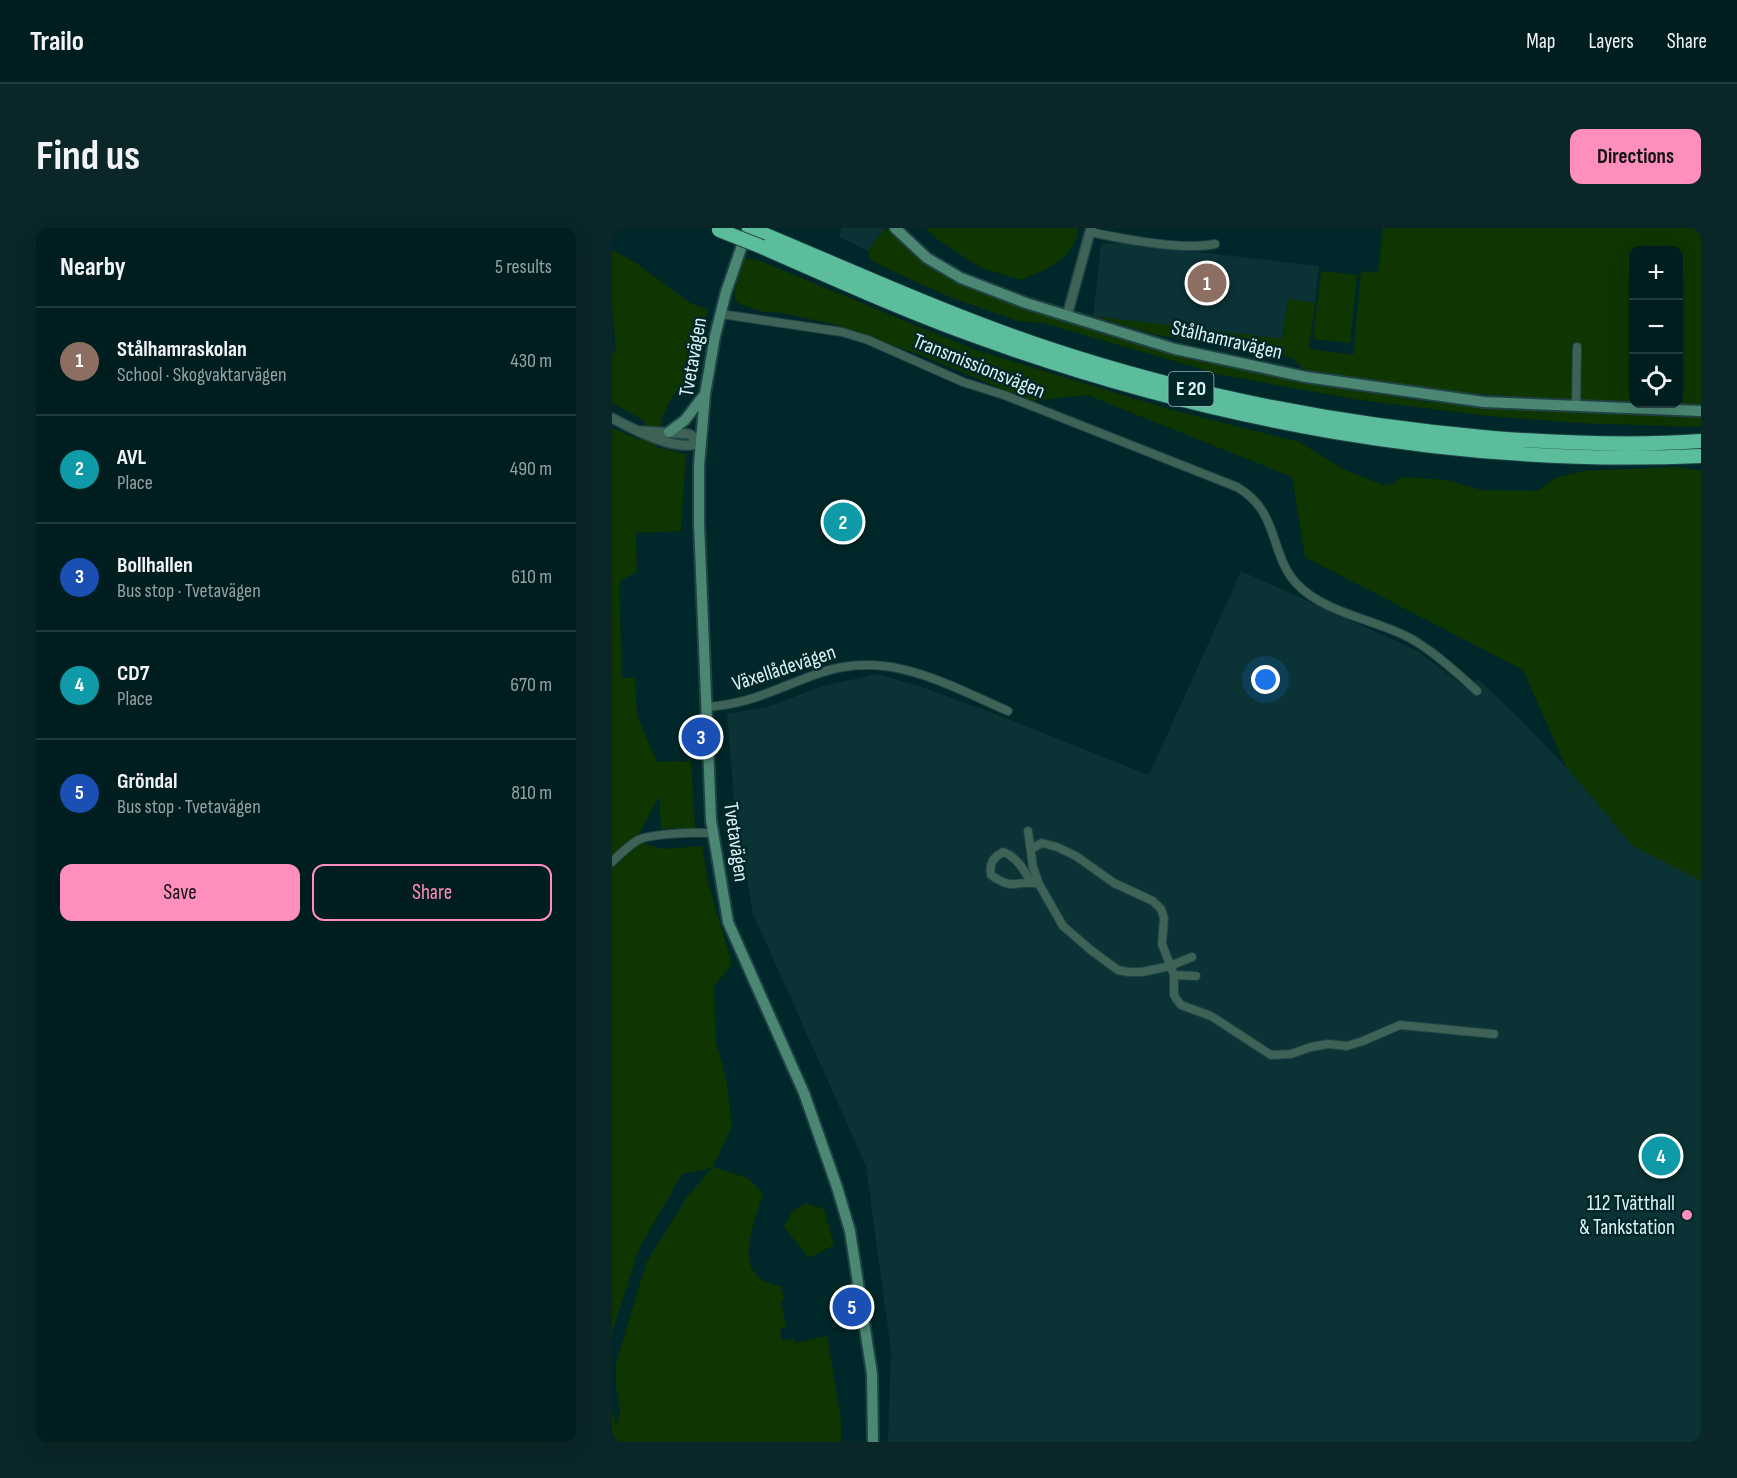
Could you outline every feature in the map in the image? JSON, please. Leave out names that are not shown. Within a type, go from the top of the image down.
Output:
[{"type":"highway","name":"E 20","points":[[749,228],[764,241],[976,337],[1118,383],[1188,402],[1309,426],[1444,446],[1584,456],[1701,456]]},
{"type":"highway","name":"E 20","points":[[717,229],[764,241],[1048,348],[1192,389],[1280,408],[1361,423],[1446,434],[1585,443],[1701,441]]},
{"type":"main road","name":"Tvetavägen","points":[[749,228],[721,314],[705,394],[701,442],[699,523],[706,707],[714,834],[728,922],[804,1093],[850,1231],[872,1374],[873,1442]]},
{"type":"main road","name":"Stålhamravägen","points":[[895,228],[927,258],[961,278],[1026,303],[1175,350],[1306,377],[1484,402],[1701,411]]},
{"type":"main road","points":[[669,432],[685,420],[705,394]]},
{"type":"street","points":[[1067,316],[1090,230],[1199,248],[1215,244]]},
{"type":"street","name":"Transmissionsvägen","points":[[721,314],[842,332],[868,340],[963,382],[1004,395],[1237,487],[1256,501],[1266,517],[1292,578],[1310,596],[1406,636],[1477,691]]},
{"type":"street","points":[[1576,406],[1577,347]]},
{"type":"street","points":[[612,418],[658,439],[687,446],[701,442]]},
{"type":"street","points":[[640,431],[689,434],[701,442]]},
{"type":"street","name":"Växellådevägen","points":[[706,707],[745,702],[827,671],[877,664],[916,673],[1008,711]]},
{"type":"street","points":[[1028,831],[1035,883]]},
{"type":"street","points":[[612,862],[623,850],[639,840],[700,832],[714,834]]},
{"type":"street","points":[[1031,849],[1042,843],[1057,847],[1076,856],[1114,883],[1153,901],[1161,909],[1164,918],[1162,944],[1174,975],[1174,995],[1181,1005],[1211,1016],[1271,1055],[1291,1054],[1328,1044],[1347,1046],[1400,1025],[1494,1034]]},
{"type":"street","points":[[1035,883],[1012,885],[1003,883],[991,875],[990,867],[993,858],[1003,852],[1020,863],[1035,883],[1063,926],[1118,970],[1142,972],[1170,966],[1192,957]]},
{"type":"street","points":[[1174,975],[1196,976]]},
{"type":"shaded area","points":[[841,228],[885,228],[868,251],[840,237]]},
{"type":"shaded area","points":[[1121,243],[1319,266],[1315,303],[1288,299],[1282,340],[1093,316],[1101,244]]},
{"type":"shaded area","points":[[1241,571],[1418,651],[1467,689],[1478,679],[1566,767],[1701,839],[1701,1442],[888,1442],[891,1351],[866,1166],[753,914],[734,801],[727,714],[767,707],[823,686],[877,674],[919,686],[993,713],[1149,775]]},
{"type":"green space","points":[[885,228],[925,262],[1175,353],[1223,365],[1305,383],[1429,402],[1575,412],[1701,416],[1701,427],[1578,423],[1489,416],[1359,400],[1222,375],[1043,323],[1019,321],[952,298],[871,260],[868,251]]},
{"type":"green space","points":[[926,228],[1079,228],[1076,239],[1065,256],[1050,267],[1021,280],[981,268],[936,238]]},
{"type":"green space","points":[[1383,228],[1701,228],[1701,406],[1683,405],[1683,246],[1629,246],[1629,403],[1441,392],[1358,381],[1305,371],[1293,358],[1157,335],[1093,316],[1282,339],[1288,299],[1315,303],[1309,349],[1353,355],[1361,271],[1378,273]]},
{"type":"green space","points":[[612,250],[636,263],[690,303],[708,310],[689,379],[674,394],[663,415],[656,447],[686,454],[681,531],[636,533],[637,572],[619,581],[622,678],[635,678],[637,715],[657,762],[691,761],[695,828],[661,829],[659,797],[635,841],[663,849],[702,846],[708,882],[732,964],[714,986],[716,1042],[726,1078],[732,1126],[713,1167],[748,1178],[763,1194],[751,1236],[750,1263],[755,1273],[765,1281],[781,1286],[784,1299],[781,1301],[786,1327],[780,1329],[782,1341],[794,1338],[795,1343],[827,1336],[841,1420],[841,1442],[612,1442],[612,1410],[616,1427],[620,1411],[616,1386],[616,1364],[646,1263],[687,1197],[712,1168],[682,1174],[639,1249],[612,1337],[612,428],[640,440],[645,421],[612,403],[612,355],[616,348],[612,310]]},
{"type":"green space","points":[[744,257],[763,262],[975,350],[1172,410],[1299,442],[1343,469],[1383,485],[1393,484],[1401,477],[1447,480],[1481,490],[1537,491],[1555,478],[1583,471],[1676,467],[1701,471],[1701,881],[1633,846],[1565,765],[1523,670],[1305,557],[1292,477],[1087,395],[1031,401],[928,358],[837,325],[782,313],[763,312],[740,304],[736,301],[734,294]]},
{"type":"green space","points":[[1321,271],[1357,275],[1350,343],[1313,339]]},
{"type":"green space","points":[[806,1203],[824,1209],[834,1245],[809,1258],[784,1227],[791,1213]]},
{"type":"place","name":"Stålhamraskolan","points":[[1207,283]]},
{"type":"place","name":"AVL","points":[[843,522]]},
{"type":"place","name":"Bollhallen","points":[[701,737]]},
{"type":"place","name":"CD7","points":[[1661,1156]]},
{"type":"place","name":"112 Tvätthall & Tankstation","points":[[1687,1215]]},
{"type":"place","name":"Gröndal","points":[[852,1307]]}]
